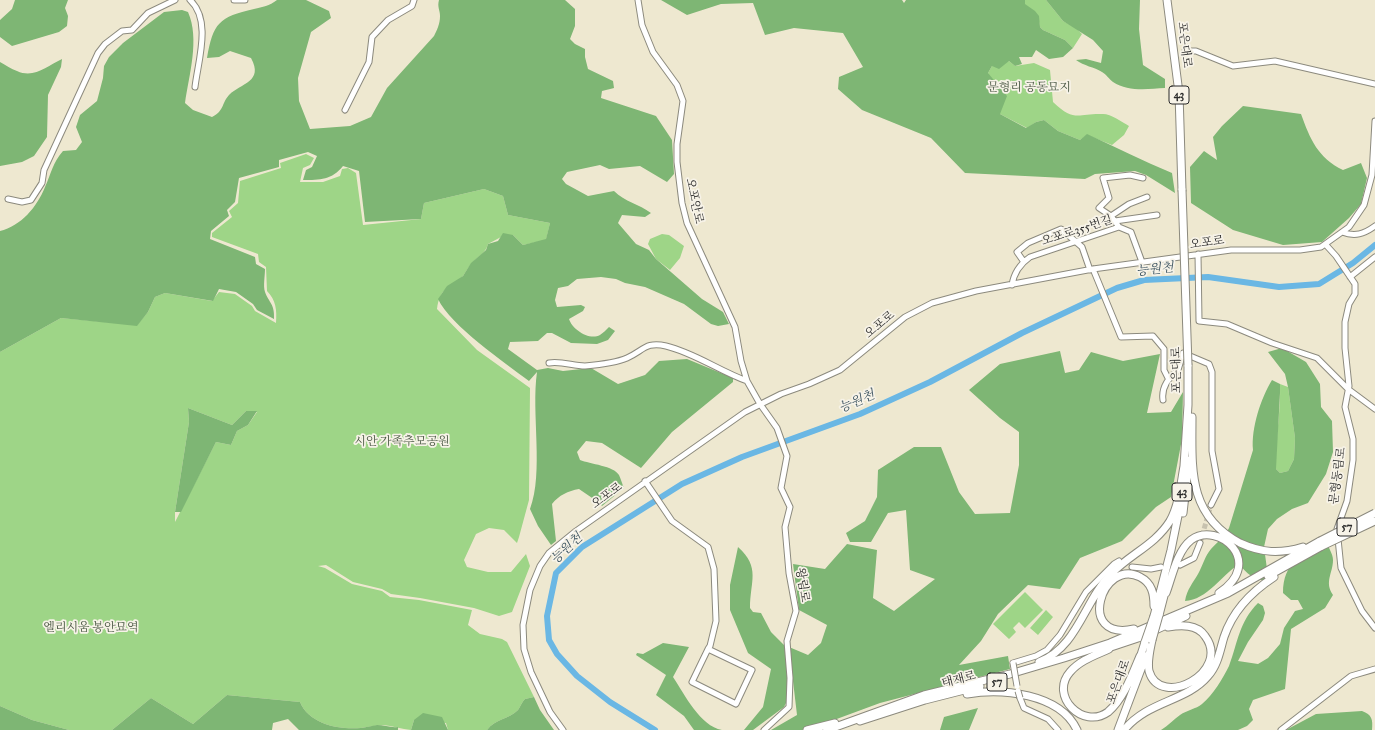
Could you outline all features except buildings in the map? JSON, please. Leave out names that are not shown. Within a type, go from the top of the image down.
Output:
[{"type":"highway","name":"포은대로","points":[[1167,0],[1179,93],[1184,190]]},
{"type":"highway","name":"포은대로","points":[[1172,0],[1181,82],[1184,190]]},
{"type":"highway","name":"43","points":[[1184,190],[1191,365]]},
{"type":"highway","name":"포은대로","points":[[1156,616],[1163,602],[1185,499],[1192,412],[1191,365]]},
{"type":"highway","name":"포은대로","points":[[1156,616],[1181,502],[1191,365]]},
{"type":"highway","points":[[1192,412],[1194,482],[1201,504],[1218,528],[1242,544],[1268,552],[1291,551],[1321,543]]},
{"type":"highway","points":[[1010,674],[1043,661],[1064,644],[1074,631],[1103,582],[1120,566],[1159,536],[1174,512],[1185,461]]},
{"type":"highway","name":"57","points":[[1010,674],[1077,654],[1184,613],[1247,583],[1375,514]]},
{"type":"highway","name":"57","points":[[1157,630],[1228,597],[1303,557],[1321,543],[1375,521]]},
{"type":"highway","points":[[1163,602],[1178,560],[1187,544],[1191,540],[1204,536],[1221,539],[1231,546],[1238,556],[1240,562],[1238,575],[1228,587],[1184,613]]},
{"type":"highway","points":[[1124,730],[1142,712],[1188,692],[1202,682],[1213,669],[1227,629],[1244,601],[1256,589],[1303,557]]},
{"type":"highway","points":[[1148,626],[1122,631],[1111,628],[1105,624],[1100,613],[1099,606],[1103,592],[1113,580],[1119,576],[1133,574],[1139,576],[1152,589],[1156,616]]},
{"type":"highway","name":"43","points":[[1148,641],[1156,616]]},
{"type":"highway","points":[[1148,641],[1148,660],[1150,672],[1157,682],[1162,685],[1174,687],[1188,684],[1200,676],[1210,659],[1210,645],[1201,631],[1184,625],[1157,630]]},
{"type":"highway","name":"태재로","points":[[835,730],[854,721],[925,700],[1025,675],[1157,630]]},
{"type":"highway","name":"포은대로","points":[[1113,730],[1140,656],[1148,641]]},
{"type":"highway","name":"포은대로","points":[[1118,730],[1148,641]]},
{"type":"highway","points":[[1119,644],[1080,663],[1067,676],[1063,689],[1066,701],[1080,716],[1091,720],[1098,719],[1109,712],[1126,688],[1140,656]]},
{"type":"highway","name":"태재로","points":[[827,730],[924,695],[1010,674]]},
{"type":"highway","points":[[925,700],[991,691],[1017,693],[1039,700],[1060,710],[1078,730]]},
{"type":"highway","points":[[807,730],[854,721]]},
{"type":"highway","points":[[841,730],[854,721]]},
{"type":"street","points":[[8,199],[22,202],[31,200],[42,183],[44,170],[77,97],[98,53],[105,44],[122,31],[132,30],[148,13],[176,0]]},
{"type":"street","points":[[190,0],[198,10],[203,28],[195,87]]},
{"type":"street","points":[[234,0],[245,0]]},
{"type":"street","points":[[346,110],[369,62],[372,37],[388,20],[412,6],[414,0]]},
{"type":"street","name":"오포안로","points":[[638,0],[642,25],[653,52],[680,91],[683,107],[677,153],[682,203],[696,245],[735,327],[741,361],[747,381],[760,404]]},
{"type":"street","points":[[1185,51],[1196,51],[1233,66],[1275,61],[1375,84]]},
{"type":"street","name":"오포로","points":[[563,730],[544,701],[526,656],[523,625],[530,590],[540,566],[554,549],[576,531],[734,419],[760,404],[840,370],[895,324],[923,306],[952,297],[1091,269],[1198,254],[1242,250],[1304,250],[1326,245],[1360,214],[1367,196],[1372,175],[1375,121]]},
{"type":"street","points":[[1119,227],[1113,218],[1099,208],[1109,198],[1103,178],[1130,175],[1143,178]]},
{"type":"street","points":[[1113,218],[1129,204],[1147,197]]},
{"type":"street","points":[[1113,218],[1157,215]]},
{"type":"street","points":[[1342,232],[1356,235],[1375,226]]},
{"type":"street","name":"오포로355번길","points":[[1024,262],[1052,248],[1119,227],[1131,232],[1142,262]]},
{"type":"street","points":[[1012,285],[1015,272],[1024,262],[1017,252],[1028,242],[1060,229],[1077,241],[1086,256],[1121,337],[1153,336],[1164,349],[1164,370],[1168,378]]},
{"type":"street","points":[[1326,245],[1350,276],[1375,257]]},
{"type":"street","points":[[1198,254],[1200,295],[1199,321],[1227,324],[1317,358],[1348,389],[1375,409]]},
{"type":"street","name":"문형동림로","points":[[1350,276],[1356,284],[1355,294],[1349,304],[1345,322],[1348,389],[1344,407],[1353,439],[1353,460],[1347,501],[1338,529],[1341,568],[1362,611],[1375,628]]},
{"type":"street","points":[[549,362],[585,366],[627,358],[650,344],[666,346],[747,381]]},
{"type":"street","points":[[1163,400],[1162,394],[1168,378],[1178,370],[1182,353],[1210,364],[1212,372],[1212,451],[1219,489],[1211,505]]},
{"type":"street","name":"왕림로","points":[[760,404],[777,428],[787,456],[782,488],[790,506],[786,527],[789,573],[796,611],[787,641],[790,678],[789,707],[764,730]]},
{"type":"street","points":[[645,482],[672,521],[708,547],[714,569],[716,621],[708,649],[692,682],[736,704],[752,670],[708,649]]},
{"type":"street","points":[[1180,565],[1194,558],[1200,543]]},
{"type":"street","points":[[1058,730],[1048,719],[1024,708],[1020,698],[1013,663],[1036,656],[1047,650],[1060,635],[1086,592],[1114,564],[1119,562]]},
{"type":"street","points":[[1132,567],[1151,569],[1161,567]]},
{"type":"street","points":[[1281,730],[1351,676],[1375,669]]},
{"type":"green space","points":[[15,0],[68,0],[65,8],[68,16],[67,26],[59,32],[12,46],[0,37],[0,20],[12,9]]},
{"type":"green space","points":[[277,0],[306,0],[329,11],[331,18],[311,32],[298,78],[299,101],[310,129],[350,126],[371,117],[387,88],[434,36],[439,22],[439,0],[565,0],[575,9],[575,26],[570,39],[575,44],[585,49],[588,69],[613,81],[614,88],[602,91],[601,98],[656,116],[672,140],[674,174],[667,182],[640,166],[609,169],[600,165],[567,172],[562,179],[566,184],[588,196],[614,191],[623,198],[651,213],[645,217],[622,215],[618,223],[636,244],[649,250],[656,259],[702,299],[723,312],[729,324],[718,326],[711,324],[684,304],[645,287],[625,283],[616,279],[601,277],[577,279],[568,286],[558,288],[555,300],[557,307],[581,305],[585,307],[583,311],[569,319],[571,323],[577,330],[591,336],[600,335],[609,327],[615,331],[608,340],[597,344],[571,343],[552,333],[547,333],[538,341],[510,342],[508,349],[537,370],[548,368],[563,371],[591,368],[618,384],[645,375],[659,361],[687,359],[733,378],[733,382],[672,432],[641,468],[602,443],[586,441],[577,452],[580,460],[612,469],[619,475],[624,488],[602,506],[579,489],[567,492],[558,498],[552,504],[556,541],[551,545],[538,526],[530,509],[534,494],[537,460],[535,406],[537,372],[529,381],[466,332],[454,321],[438,299],[447,286],[463,276],[471,263],[486,250],[488,244],[498,241],[503,233],[513,235],[523,245],[546,239],[550,223],[508,215],[503,196],[484,189],[424,203],[421,219],[365,222],[359,171],[343,166],[339,171],[330,177],[315,180],[303,180],[306,170],[312,167],[317,156],[308,152],[279,160],[279,167],[239,178],[235,202],[227,210],[229,216],[211,231],[210,239],[255,257],[256,264],[265,269],[264,290],[273,307],[274,319],[257,310],[253,304],[236,292],[219,289],[213,301],[165,293],[155,297],[148,312],[137,326],[61,318],[0,352],[0,231],[15,225],[27,215],[38,202],[54,164],[63,151],[76,150],[82,142],[76,127],[80,115],[97,101],[103,78],[104,66],[109,57],[123,43],[164,12],[182,10],[188,12],[193,34],[193,45],[191,69],[185,103],[193,110],[212,117],[219,112],[229,95],[249,81],[255,72],[251,58],[230,51],[219,57],[207,58],[209,46],[215,29],[225,19],[233,15],[266,6]]},
{"type":"green space","points":[[661,0],[902,0],[904,3],[906,0],[1025,0],[1025,4],[1039,16],[1040,27],[1043,30],[1065,40],[1073,48],[1063,57],[1049,59],[1036,50],[1032,57],[1019,57],[1022,64],[1015,66],[1009,61],[999,69],[992,66],[988,73],[1007,96],[1000,114],[1026,128],[1036,122],[1044,120],[1058,131],[1080,140],[1087,134],[1172,173],[1175,193],[1146,175],[1135,171],[1095,174],[1085,179],[965,173],[931,138],[862,110],[838,89],[839,77],[863,67],[843,33],[794,28],[765,35],[753,3],[721,4],[687,15]]},
{"type":"green space","points":[[1025,0],[1046,0],[1063,21],[1076,28],[1082,34],[1073,48],[1065,40],[1043,30],[1040,27],[1038,16],[1024,4]]},
{"type":"green space","points":[[1046,0],[1140,0],[1139,29],[1143,65],[1165,79],[1165,88],[1132,89],[1125,87],[1113,82],[1102,72],[1076,60],[1086,59],[1101,63],[1103,51],[1093,40],[1063,21]]},
{"type":"green space","points":[[62,59],[61,67],[48,95],[47,137],[34,156],[22,162],[0,166],[0,62],[23,73],[35,73]]},
{"type":"green space","name":"문형리 공동묘지","points":[[1009,61],[1015,66],[1034,63],[1050,70],[1053,102],[1060,109],[1077,116],[1106,114],[1129,126],[1124,135],[1112,145],[1087,135],[1080,140],[1058,131],[1044,120],[1036,122],[1027,128],[1000,114],[988,73],[992,66]]},
{"type":"green space","points":[[1243,106],[1301,114],[1312,140],[1327,160],[1343,170],[1361,163],[1367,178],[1361,204],[1349,218],[1322,242],[1283,245],[1233,230],[1191,203],[1190,167],[1204,151],[1217,160],[1213,137]]},
{"type":"green space","name":"시안 가족추모공원","points":[[306,154],[314,158],[310,165],[303,168],[300,182],[323,182],[340,176],[342,169],[348,168],[356,173],[363,225],[421,219],[424,203],[484,189],[503,196],[508,215],[550,223],[546,240],[523,245],[513,235],[501,237],[488,244],[486,250],[474,261],[463,276],[443,292],[440,296],[437,309],[477,350],[530,388],[529,500],[517,543],[504,530],[489,528],[476,534],[464,560],[467,567],[488,572],[511,572],[526,554],[530,566],[512,612],[499,616],[474,608],[391,594],[382,589],[353,582],[326,565],[318,566],[325,568],[352,584],[382,591],[390,597],[419,600],[472,610],[468,625],[480,634],[502,639],[507,642],[534,697],[525,699],[518,710],[490,726],[487,730],[448,730],[446,723],[414,720],[411,730],[383,725],[361,728],[343,728],[326,724],[310,716],[304,710],[300,702],[227,695],[193,724],[151,698],[112,730],[69,730],[32,720],[0,706],[0,352],[61,318],[137,325],[148,312],[155,297],[165,293],[212,301],[219,292],[235,294],[252,306],[255,311],[276,323],[275,306],[270,294],[267,291],[266,267],[259,262],[258,254],[212,237],[212,233],[232,217],[229,211],[238,203],[240,181],[281,168],[280,163]],"holes":[[[188,408],[232,425],[246,411],[257,412],[248,425],[237,431],[231,445],[216,442],[175,522],[175,512],[189,422]]]},
{"type":"green space","points":[[662,234],[669,235],[684,246],[680,258],[670,270],[656,259],[648,244],[650,239]]},
{"type":"green space","points":[[1282,348],[1306,362],[1320,384],[1321,407],[1332,421],[1333,452],[1326,474],[1308,503],[1292,509],[1277,519],[1268,529],[1264,547],[1267,569],[1266,581],[1251,576],[1239,564],[1207,592],[1193,600],[1185,601],[1207,555],[1229,528],[1253,450],[1255,423],[1264,395],[1272,380],[1280,384],[1276,469],[1280,473],[1288,471],[1294,459],[1295,438],[1285,374],[1268,352]]},
{"type":"green space","points":[[1060,351],[1065,373],[1079,370],[1091,352],[1123,361],[1160,354],[1147,413],[1171,412],[1183,392],[1182,439],[1171,497],[1156,507],[1122,541],[1080,558],[1060,589],[1028,585],[998,614],[981,641],[959,665],[1008,656],[1010,669],[880,703],[815,727],[802,730],[771,730],[797,715],[789,647],[808,655],[821,643],[827,625],[799,610],[793,564],[825,569],[847,544],[877,550],[873,598],[894,611],[935,579],[910,570],[906,510],[888,513],[871,542],[850,542],[846,533],[865,521],[877,497],[878,470],[914,447],[941,447],[959,492],[975,514],[1010,513],[1019,465],[1019,432],[1000,418],[969,390],[1000,364]]},
{"type":"green space","points":[[1280,384],[1288,387],[1295,438],[1294,459],[1288,471],[1280,473],[1276,469],[1276,458]]},
{"type":"green space","points":[[188,408],[232,425],[246,411],[257,411],[248,425],[237,431],[231,445],[216,442],[181,512],[175,512],[189,422]]},
{"type":"green space","points":[[1326,541],[1333,558],[1329,586],[1333,595],[1325,608],[1291,629],[1285,689],[1253,700],[1249,709],[1253,720],[1247,726],[1238,730],[1161,730],[1180,715],[1202,704],[1214,691],[1229,666],[1247,617],[1258,603],[1263,606],[1265,613],[1263,620],[1248,642],[1238,661],[1258,664],[1268,658],[1280,644],[1284,628],[1295,611],[1303,609],[1298,600],[1291,600],[1283,593],[1286,574],[1290,566],[1302,555]]},
{"type":"green space","points":[[738,547],[750,562],[752,568],[753,575],[750,608],[753,612],[761,613],[771,632],[785,646],[787,701],[784,707],[753,730],[744,730],[763,707],[771,669],[748,653],[730,610],[730,585]]},
{"type":"green space","points":[[1025,592],[1043,610],[1025,628],[1019,622],[1013,628],[1016,632],[1009,639],[993,624]]},
{"type":"green space","points":[[1046,610],[1053,617],[1038,635],[1030,628]]},
{"type":"green space","points":[[663,643],[689,647],[673,677],[688,701],[700,716],[707,723],[722,730],[694,730],[684,716],[656,695],[666,675],[636,655],[637,653],[643,654]]},
{"type":"green space","points":[[227,695],[300,702],[304,710],[310,716],[326,724],[343,728],[361,728],[380,725],[398,727],[398,730],[299,730],[288,719],[273,723],[272,730],[112,730],[151,698],[193,724]]},
{"type":"green space","points":[[534,697],[540,710],[554,730],[487,730],[490,726],[518,710],[525,699]]},
{"type":"green space","points":[[0,706],[32,720],[69,730],[0,730]]},
{"type":"green space","points":[[978,708],[969,730],[940,730],[944,717]]},
{"type":"green space","points":[[1362,711],[1370,716],[1372,730],[1286,730],[1316,714]]},
{"type":"green space","points":[[423,713],[442,717],[448,730],[411,730],[414,720]]},
{"type":"waterway","name":"능원천","points":[[655,730],[610,702],[577,676],[557,654],[549,640],[547,616],[556,573],[582,547],[682,484],[742,457],[860,414],[930,382],[1022,333],[1117,288],[1144,280],[1208,277],[1279,287],[1319,284],[1353,263],[1375,245]]},
{"type":"tunnel","points":[[1200,543],[1211,505]]},
{"type":"park label","name":"엘리시움 봉안묘역","points":[[91,628]]}]
